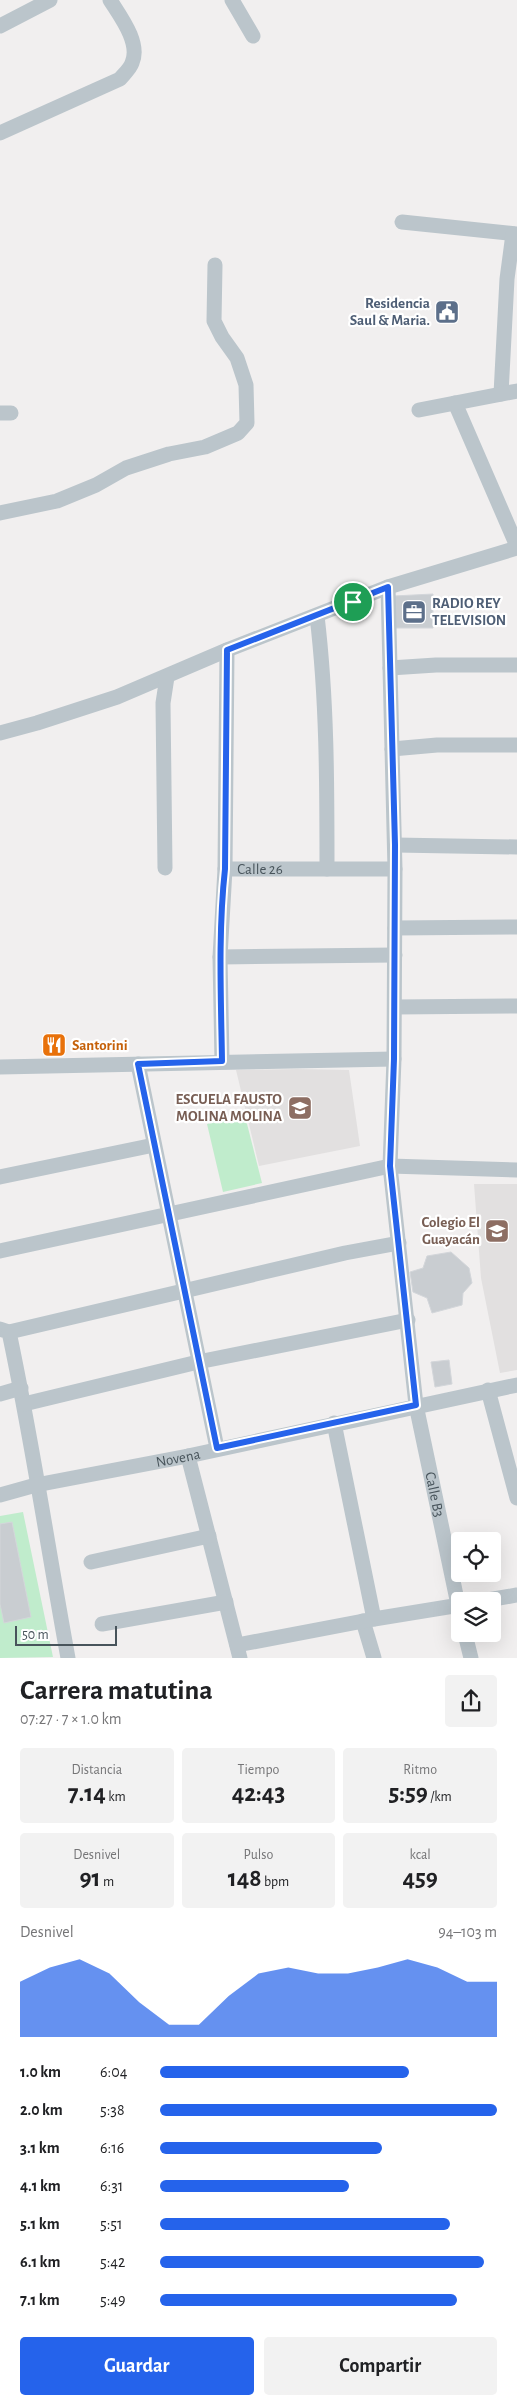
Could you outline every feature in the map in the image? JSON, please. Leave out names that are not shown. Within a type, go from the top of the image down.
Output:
[{"type":"street","points":[[0,26],[50,0]]},
{"type":"street","points":[[0,133],[120,79],[132,63],[134,49],[131,38],[110,0]]},
{"type":"street","points":[[232,0],[253,36]]},
{"type":"street","points":[[402,222],[515,234],[507,279],[501,394]]},
{"type":"street","points":[[0,513],[57,501],[96,485],[126,468],[169,454],[205,447],[238,433],[246,423],[246,385],[237,358],[222,337],[214,321],[215,265]]},
{"type":"street","points":[[419,410],[517,391]]},
{"type":"street","points":[[0,733],[108,700],[167,677],[227,650],[388,587],[517,547],[456,403]]},
{"type":"street","points":[[388,587],[395,845],[395,1007],[390,1166],[416,1405]]},
{"type":"street","points":[[317,616],[323,668],[327,739],[327,869]]},
{"type":"street","name":"Calle 26","points":[[227,650],[225,869],[395,869]]},
{"type":"street","points":[[390,668],[436,664],[517,665]]},
{"type":"street","points":[[165,868],[164,703],[167,677]]},
{"type":"street","points":[[392,749],[438,745],[517,745]]},
{"type":"street","points":[[395,845],[517,847]]},
{"type":"street","points":[[222,1061],[220,957],[221,904],[225,869]]},
{"type":"street","points":[[395,928],[517,927]]},
{"type":"street","points":[[220,957],[395,955]]},
{"type":"street","points":[[395,1007],[517,1006]]},
{"type":"street","points":[[0,1066],[394,1059]]},
{"type":"street","points":[[138,1064],[167,1214],[217,1448]]},
{"type":"street","points":[[0,1177],[154,1145]]},
{"type":"street","points":[[0,1251],[390,1166],[517,1170]]},
{"type":"street","points":[[68,1658],[36,1485],[21,1388],[4,1331],[184,1292],[345,1253],[399,1244]]},
{"type":"street","points":[[24,1404],[198,1362],[408,1320]]},
{"type":"street","name":"Novena","points":[[0,1495],[36,1485],[188,1456],[416,1405],[517,1385]]},
{"type":"street","points":[[0,1394],[21,1388]]},
{"type":"street","points":[[488,1390],[517,1498]]},
{"type":"street","name":"Calle B3","points":[[416,1405],[456,1592]]},
{"type":"street","points":[[334,1423],[374,1658]]},
{"type":"street","points":[[188,1456],[238,1651],[369,1620],[451,1609]]},
{"type":"street","points":[[91,1562],[209,1536]]},
{"type":"street","points":[[501,1598],[517,1595]]},
{"type":"street","points":[[102,1624],[226,1602]]},
{"type":"street","points":[[467,1642],[471,1658]]},
{"type":"shaded area","name":"ESCUELA FAUSTO MOLINA MOLINA","points":[[236,1070],[349,1070],[360,1146],[259,1166]]},
{"type":"shaded area","name":"Colegio El Guayacán","points":[[474,1184],[517,1184],[517,1370],[500,1373],[481,1278]]},
{"type":"green space","points":[[245,1116],[262,1183],[223,1192],[207,1124]]},
{"type":"green space","points":[[23,1512],[53,1657],[0,1658],[0,1516]]},
{"type":"building","name":"RADIO REY TELEVISION","points":[[433,594],[433,628],[395,628],[394,596]]},
{"type":"building","points":[[451,1252],[469,1268],[472,1283],[463,1293],[462,1305],[432,1313],[427,1298],[413,1292],[410,1272],[423,1268],[427,1256]]},
{"type":"building","points":[[449,1360],[452,1384],[435,1387],[431,1362]]},
{"type":"building","points":[[12,1522],[31,1617],[4,1623],[0,1604],[0,1524]]},
{"type":"place","name":"Residencia Saul & Maria.","points":[[447,312]]},
{"type":"place","name":"RADIO REY TELEVISION","points":[[414,612]]},
{"type":"place","name":"Santorini","points":[[54,1045]]},
{"type":"place","name":"ESCUELA FAUSTO MOLINA MOLINA","points":[[300,1108]]},
{"type":"place","name":"Colegio El Guayacán","points":[[497,1231]]},
{"type":"route","points":[[388,587],[395,845],[394,1059],[390,1166],[416,1405],[217,1448],[167,1214],[138,1064],[222,1061],[220,957],[221,904],[225,869],[227,650],[353,602],[388,587]]}]
